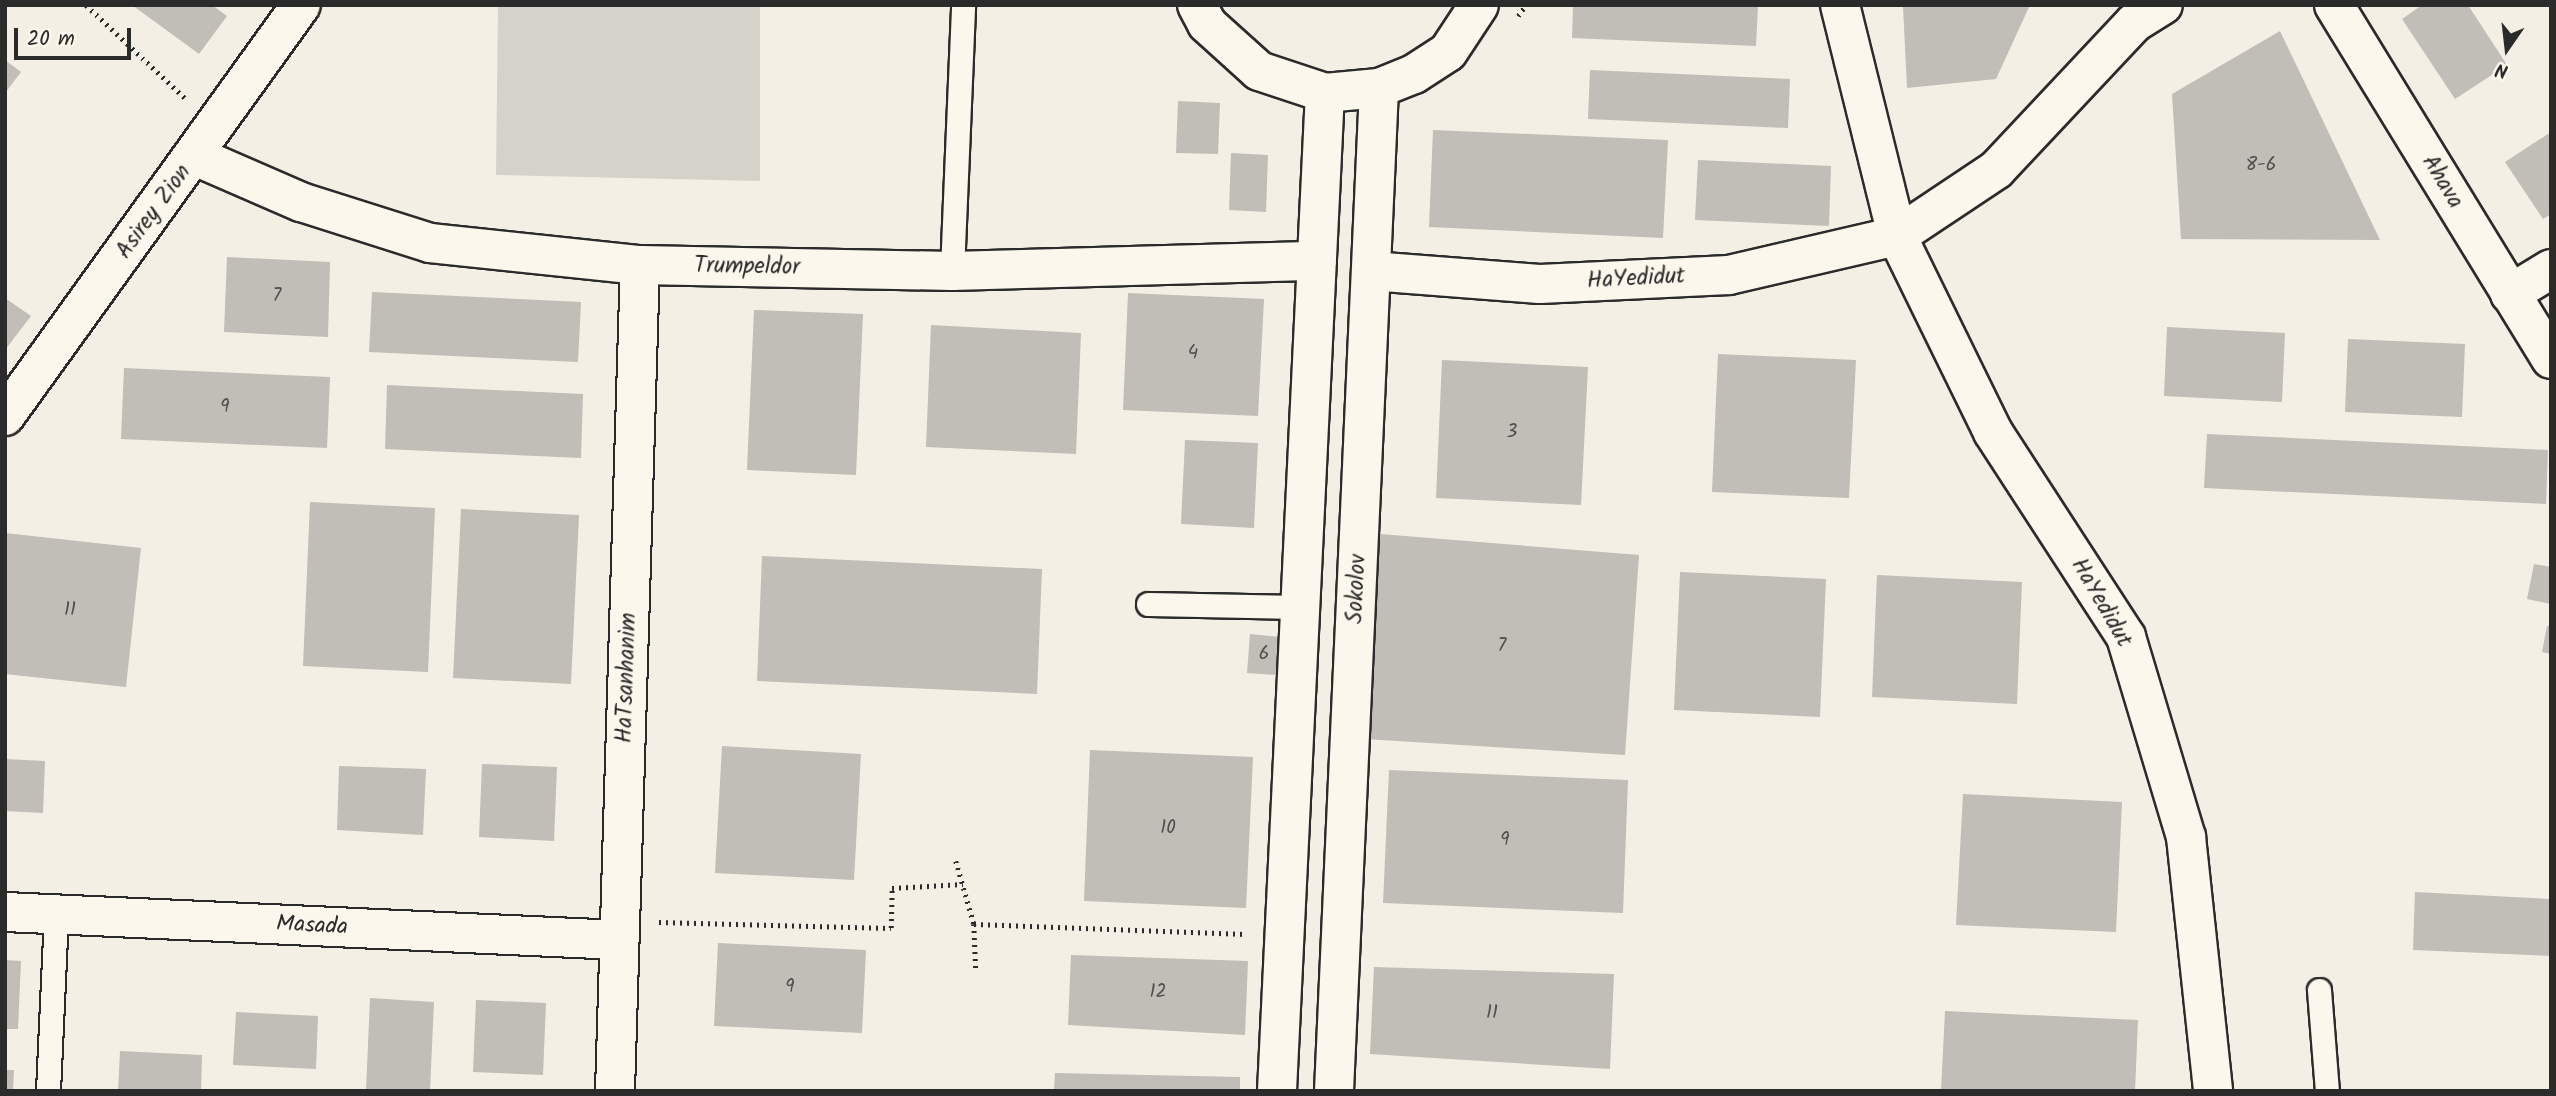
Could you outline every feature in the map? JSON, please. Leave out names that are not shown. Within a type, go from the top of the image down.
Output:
[{"type":"street","name":"Asirey Zion","points":[[5,416],[301,5]]},
{"type":"street","points":[[1197,5],[1207,24],[1259,71],[1325,93],[1379,88],[1414,74],[1448,52],[1479,5]]},
{"type":"street","name":"HaYedidut","points":[[1840,5],[1897,236],[1993,432],[2126,637],[2186,837],[2213,1091]]},
{"type":"street","name":"HaYedidut","points":[[1371,271],[1540,284],[1729,275],[1897,236],[1996,170],[2134,23],[2163,5]]},
{"type":"street","name":"Ahava","points":[[2334,5],[2551,359]]},
{"type":"street","name":"Sokolov","points":[[1334,1091],[1379,88]]},
{"type":"street","points":[[1277,1091],[1325,93]]},
{"type":"street","name":"Trumpeldor","points":[[205,141],[301,201],[430,243],[640,265],[952,271],[1317,261]]},
{"type":"street","name":"HaTsanhanim","points":[[615,1091],[640,265]]},
{"type":"street","points":[[2510,294],[2551,269]]},
{"type":"street","name":"Masada","points":[[5,912],[620,930]]},
{"type":"lane","points":[[952,271],[963,5]]},
{"type":"lane","points":[[1148,604],[1300,607]]},
{"type":"lane","points":[[48,1091],[56,914]]},
{"type":"lane","points":[[2319,990],[2327,1091]]},
{"type":"path","points":[[86,5],[205,141]]},
{"type":"path","points":[[957,861],[974,925],[976,972]]},
{"type":"path","points":[[620,930],[891,928],[892,888],[962,884]]},
{"type":"path","points":[[974,925],[1284,935]]},
{"type":"shaded area","points":[[498,5],[760,5],[760,181],[496,175]]},
{"type":"building","points":[[132,5],[212,5],[227,16],[199,54]]},
{"type":"building","points":[[1573,5],[1758,5],[1756,46],[1572,38]]},
{"type":"building","points":[[2030,5],[1996,79],[1907,88],[1903,7]]},
{"type":"building","points":[[2422,5],[2468,5],[2507,65],[2455,99],[2402,19]]},
{"type":"building","points":[[2280,31],[2380,240],[2181,239],[2172,94]]},
{"type":"building","points":[[5,60],[21,72],[5,93]]},
{"type":"building","points":[[1590,70],[1790,79],[1788,128],[1588,119]]},
{"type":"building","points":[[1178,101],[1220,103],[1218,154],[1176,153]]},
{"type":"building","points":[[1433,130],[1668,140],[1663,238],[1429,227]]},
{"type":"building","points":[[2551,132],[2551,214],[2543,219],[2505,162]]},
{"type":"building","points":[[1231,153],[1268,155],[1266,212],[1229,210]]},
{"type":"building","points":[[1698,160],[1831,166],[1829,226],[1695,220]]},
{"type":"building","points":[[227,257],[330,262],[328,337],[224,332]]},
{"type":"building","points":[[372,292],[581,302],[578,362],[369,352]]},
{"type":"building","points":[[1128,293],[1264,299],[1258,416],[1123,410]]},
{"type":"building","points":[[5,298],[31,316],[5,350]]},
{"type":"building","points":[[754,310],[863,314],[856,475],[747,470]]},
{"type":"building","points":[[931,325],[1081,333],[1076,454],[926,447]]},
{"type":"building","points":[[2167,327],[2285,333],[2282,402],[2164,396]]},
{"type":"building","points":[[2348,339],[2465,344],[2462,417],[2345,412]]},
{"type":"building","points":[[1718,354],[1856,360],[1849,498],[1712,492]]},
{"type":"building","points":[[1442,360],[1588,367],[1581,505],[1436,498]]},
{"type":"building","points":[[124,368],[330,377],[327,448],[121,439]]},
{"type":"building","points":[[387,385],[583,394],[581,458],[385,449]]},
{"type":"building","points":[[2207,434],[2548,450],[2546,504],[2204,488]]},
{"type":"building","points":[[1185,440],[1258,443],[1254,528],[1181,524]]},
{"type":"building","points":[[310,502],[435,508],[428,672],[303,666]]},
{"type":"building","points":[[461,509],[579,515],[571,684],[453,678]]},
{"type":"building","points":[[5,533],[141,548],[126,687],[5,674]]},
{"type":"building","points":[[1380,534],[1639,555],[1625,755],[1365,739]]},
{"type":"building","points":[[762,556],[1042,569],[1037,694],[757,681]]},
{"type":"building","points":[[2534,564],[2551,567],[2551,604],[2527,599]]},
{"type":"building","points":[[1680,572],[1826,579],[1820,717],[1674,710]]},
{"type":"building","points":[[1877,575],[2022,582],[2017,704],[1872,697]]},
{"type":"building","points":[[2547,626],[2551,626],[2551,654],[2542,652]]},
{"type":"building","points":[[1250,634],[1280,637],[1277,675],[1247,673]]},
{"type":"building","points":[[722,746],[861,754],[854,880],[715,873]]},
{"type":"building","points":[[1090,750],[1253,757],[1246,908],[1084,901]]},
{"type":"building","points":[[5,759],[45,761],[43,813],[5,811]]},
{"type":"building","points":[[482,764],[557,767],[554,841],[479,837]]},
{"type":"building","points":[[339,766],[426,769],[423,835],[337,830]]},
{"type":"building","points":[[1389,770],[1628,780],[1623,913],[1383,903]]},
{"type":"building","points":[[1963,794],[2122,802],[2116,932],[1956,925]]},
{"type":"building","points":[[2415,892],[2551,899],[2551,956],[2413,950]]},
{"type":"building","points":[[718,943],[866,950],[862,1033],[714,1026]]},
{"type":"building","points":[[1071,955],[1248,961],[1245,1035],[1068,1025]]},
{"type":"building","points":[[5,960],[21,961],[18,1029],[5,1029]]},
{"type":"building","points":[[1374,967],[1614,974],[1610,1069],[1370,1054]]},
{"type":"building","points":[[370,998],[434,1002],[430,1091],[366,1091]]},
{"type":"building","points":[[476,1000],[546,1003],[543,1075],[473,1072]]},
{"type":"building","points":[[1945,1011],[2138,1020],[2135,1091],[1941,1091]]},
{"type":"building","points":[[236,1012],[318,1016],[316,1069],[233,1065]]},
{"type":"building","points":[[120,1051],[202,1055],[201,1091],[118,1091]]},
{"type":"building","points":[[5,1070],[14,1070],[13,1091],[5,1091]]},
{"type":"building","points":[[1055,1073],[1240,1077],[1240,1091],[1054,1091]]}]
